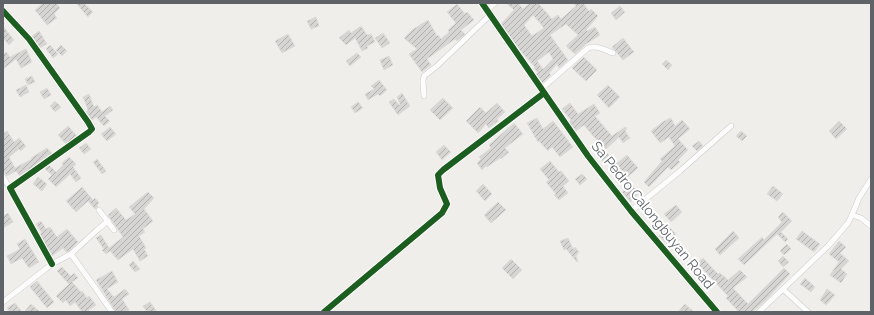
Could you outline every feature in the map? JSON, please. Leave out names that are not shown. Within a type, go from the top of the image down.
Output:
[{"type":"street","name":"Sa Pedro Calongbuyan Road","points":[[482,3],[588,156],[631,211],[717,312]]},
{"type":"street","points":[[424,96],[424,76],[437,66],[489,13],[495,3]]},
{"type":"street","points":[[3,11],[29,39],[92,129],[10,188]]},
{"type":"street","points":[[324,312],[442,212],[448,204],[438,181],[438,175],[443,170],[542,91],[588,48],[600,48],[613,53]]},
{"type":"street","points":[[631,211],[680,171],[731,126]]},
{"type":"street","points":[[3,177],[52,264]]},
{"type":"street","points":[[759,312],[784,290],[829,245],[848,223],[859,198],[871,178]]},
{"type":"street","points":[[99,210],[114,230]]},
{"type":"street","points":[[852,215],[861,218],[871,226]]},
{"type":"street","points":[[3,302],[52,264],[71,254],[96,230],[108,221]]},
{"type":"street","points":[[71,254],[84,270],[112,312]]},
{"type":"street","points":[[784,290],[808,312]]},
{"type":"building","points":[[43,3],[56,3],[60,8],[54,14],[57,18],[47,25],[35,10]]},
{"type":"building","points":[[76,3],[84,3],[93,12],[88,17]]},
{"type":"building","points":[[506,3],[518,3],[523,9],[530,3],[538,3],[552,19],[558,15],[561,19],[576,6],[574,3],[583,3],[589,11],[591,9],[598,16],[586,30],[587,31],[595,27],[600,35],[586,44],[575,54],[566,46],[578,35],[566,24],[550,35],[568,60],[559,68],[557,64],[549,73],[551,75],[542,83],[536,74],[538,73],[534,68],[535,67],[519,49],[501,24],[514,10]],"holes":[[[533,15],[544,28],[532,36],[524,25]],[[549,52],[553,59],[543,69],[537,61]]]},
{"type":"building","points":[[457,4],[465,14],[467,12],[474,20],[461,30],[465,34],[457,41],[455,39],[427,59],[431,65],[422,72],[409,54],[417,49],[404,38],[412,30],[428,20],[437,36],[438,35],[441,39],[456,23],[447,12]]},
{"type":"building","points":[[620,6],[625,12],[616,20],[611,13]]},
{"type":"building","points":[[316,17],[319,26],[311,29],[307,21]]},
{"type":"building","points":[[3,26],[14,40],[9,45],[3,38]]},
{"type":"building","points":[[361,26],[367,35],[371,34],[375,42],[367,46],[368,48],[362,51],[355,38],[346,45],[339,38],[349,30],[351,33]]},
{"type":"building","points":[[39,31],[47,44],[40,48],[32,36]]},
{"type":"building","points":[[383,33],[390,43],[382,48],[375,38]]},
{"type":"building","points":[[288,34],[295,46],[282,53],[275,41]]},
{"type":"building","points":[[623,38],[634,52],[623,60],[612,47]]},
{"type":"building","points":[[50,45],[58,54],[53,58],[46,49]]},
{"type":"building","points":[[61,45],[67,51],[62,56],[56,50]]},
{"type":"building","points":[[26,49],[32,62],[21,68],[16,59],[3,69],[3,55],[6,52],[10,57]]},
{"type":"building","points":[[357,53],[361,57],[350,66],[346,61]]},
{"type":"building","points":[[389,56],[393,65],[384,70],[380,60]]},
{"type":"building","points":[[584,57],[597,70],[586,81],[572,68]]},
{"type":"building","points":[[666,60],[672,65],[668,70],[662,64]]},
{"type":"building","points":[[32,76],[35,82],[28,85],[25,79]]},
{"type":"building","points":[[379,80],[387,90],[380,96],[378,94],[368,100],[365,94],[374,89],[371,86]]},
{"type":"building","points":[[26,85],[29,92],[20,97],[16,90]]},
{"type":"building","points":[[608,85],[620,97],[609,108],[597,95]]},
{"type":"building","points":[[47,88],[51,95],[44,99],[40,92]]},
{"type":"building","points":[[402,93],[410,106],[398,115],[389,102],[394,99],[399,105],[400,104],[397,97]]},
{"type":"building","points":[[89,94],[94,107],[97,105],[102,112],[110,106],[113,110],[105,116],[110,121],[104,126],[96,117],[92,120],[86,112],[88,110],[83,97]]},
{"type":"building","points":[[443,98],[453,108],[440,120],[430,110]]},
{"type":"building","points":[[55,101],[61,107],[55,112],[50,106]]},
{"type":"building","points":[[358,102],[363,108],[355,113],[351,107]]},
{"type":"building","points":[[497,103],[505,112],[497,119],[498,121],[489,128],[486,124],[478,133],[466,121],[480,107],[486,113]]},
{"type":"building","points":[[570,103],[578,114],[594,104],[600,113],[595,116],[612,136],[625,127],[627,128],[625,131],[630,138],[623,143],[619,137],[605,150],[584,125],[576,131],[569,122],[571,120],[562,109]]},
{"type":"building","points":[[537,118],[543,129],[553,121],[573,147],[560,157],[552,147],[548,151],[539,141],[538,142],[527,123]]},
{"type":"building","points":[[671,118],[675,126],[682,120],[690,129],[678,139],[688,150],[678,160],[680,162],[671,170],[668,167],[649,187],[644,182],[662,161],[660,159],[675,146],[669,137],[660,143],[651,131],[664,121]]},
{"type":"building","points":[[839,121],[847,129],[836,139],[829,131]]},
{"type":"building","points":[[514,123],[523,134],[505,148],[509,152],[501,159],[500,158],[487,167],[486,166],[482,170],[477,163],[481,159],[479,157],[491,148],[489,145]]},
{"type":"building","points":[[68,126],[77,136],[66,144],[58,135]]},
{"type":"building","points":[[110,127],[116,134],[107,141],[101,134]]},
{"type":"building","points":[[7,131],[14,142],[19,138],[26,146],[21,151],[19,149],[9,157],[15,168],[32,159],[31,158],[47,148],[52,153],[20,176],[16,171],[7,176],[3,171],[3,134]]},
{"type":"building","points":[[741,131],[747,136],[742,141],[736,136]]},
{"type":"building","points":[[699,141],[703,146],[697,151],[692,146]]},
{"type":"building","points":[[86,143],[91,149],[84,154],[79,148]]},
{"type":"building","points":[[444,145],[451,152],[442,160],[436,152]]},
{"type":"building","points":[[606,152],[617,163],[627,155],[638,168],[625,179],[607,159],[604,163],[599,158]]},
{"type":"building","points":[[69,157],[76,164],[73,167],[81,178],[76,182],[70,174],[56,187],[48,179],[52,175],[45,169],[49,165],[56,172],[63,165],[62,163]]},
{"type":"building","points":[[97,159],[106,171],[102,174],[93,162]]},
{"type":"building","points":[[550,161],[569,181],[563,186],[568,193],[559,200],[546,182],[549,180],[540,169]]},
{"type":"building","points":[[582,174],[587,179],[580,185],[575,179]]},
{"type":"building","points":[[38,177],[47,184],[42,191],[33,184]]},
{"type":"building","points":[[483,184],[492,194],[485,201],[476,191]]},
{"type":"building","points":[[630,184],[639,193],[631,202],[622,192]]},
{"type":"building","points":[[773,186],[783,194],[777,201],[767,194]]},
{"type":"building","points":[[82,187],[93,200],[95,198],[99,203],[95,209],[88,201],[76,212],[66,201]]},
{"type":"building","points":[[148,192],[154,198],[144,209],[153,221],[143,229],[145,232],[139,236],[146,248],[144,249],[148,256],[140,261],[133,249],[118,260],[110,251],[106,254],[102,250],[104,249],[96,238],[101,235],[109,248],[123,237],[108,215],[116,208],[126,220],[135,214],[129,207]]},
{"type":"building","points":[[498,202],[506,210],[491,223],[484,215]]},
{"type":"building","points":[[676,205],[682,212],[671,222],[664,214]]},
{"type":"building","points":[[783,212],[792,221],[781,232],[788,239],[785,242],[777,234],[744,265],[738,259],[762,237],[764,240],[782,222],[778,217]]},
{"type":"building","points":[[8,213],[13,222],[3,228],[3,216]]},
{"type":"building","points":[[41,221],[46,229],[50,227],[57,237],[67,229],[78,242],[69,251],[66,252],[63,248],[52,256],[40,234],[42,233],[36,224]]},
{"type":"building","points":[[668,226],[676,234],[667,244],[659,236]]},
{"type":"building","points":[[733,231],[739,238],[720,255],[715,249]]},
{"type":"building","points":[[802,231],[820,244],[814,252],[796,239]]},
{"type":"building","points":[[568,238],[573,249],[575,247],[579,252],[576,256],[577,262],[566,249],[564,250],[560,241]]},
{"type":"building","points":[[25,239],[39,262],[29,268],[22,258],[11,264],[7,256],[20,249],[17,244]]},
{"type":"building","points":[[839,241],[846,247],[840,253],[849,261],[841,269],[847,274],[841,283],[830,275],[839,262],[829,254]]},
{"type":"building","points":[[787,244],[791,249],[784,255],[780,251]]},
{"type":"building","points":[[783,256],[789,262],[783,267],[778,261]]},
{"type":"building","points":[[703,258],[718,274],[720,273],[728,280],[740,270],[747,277],[733,288],[748,304],[784,268],[790,274],[765,301],[752,312],[739,312],[726,298],[728,296],[697,263]]},
{"type":"building","points":[[511,259],[522,270],[513,279],[502,268]]},
{"type":"building","points":[[133,261],[140,269],[135,272],[129,265]]},
{"type":"building","points":[[62,267],[71,276],[74,273],[78,278],[72,282],[87,298],[89,296],[96,305],[86,312],[82,312],[75,302],[70,306],[66,300],[63,303],[56,296],[69,284],[57,271]]},
{"type":"building","points":[[112,271],[118,282],[107,289],[114,297],[125,289],[129,294],[122,299],[129,310],[125,312],[116,312],[96,280]]},
{"type":"building","points":[[805,278],[815,287],[811,292],[800,284]]},
{"type":"building","points":[[37,281],[54,302],[47,308],[30,287]]},
{"type":"building","points":[[827,289],[835,295],[826,305],[820,300]]},
{"type":"building","points":[[150,302],[157,312],[147,312],[143,306]]},
{"type":"building","points":[[15,303],[22,312],[10,312],[7,308]]},
{"type":"building","points":[[31,304],[40,312],[24,312]]},
{"type":"building","points":[[685,304],[694,312],[678,312]]},
{"type":"cycle path","points":[[482,3],[588,156],[631,211],[717,312]]},
{"type":"cycle path","points":[[3,11],[29,39],[92,129],[10,188],[52,264]]},
{"type":"cycle path","points":[[324,312],[442,213],[447,204],[440,188],[438,175],[443,170],[544,93]]}]
